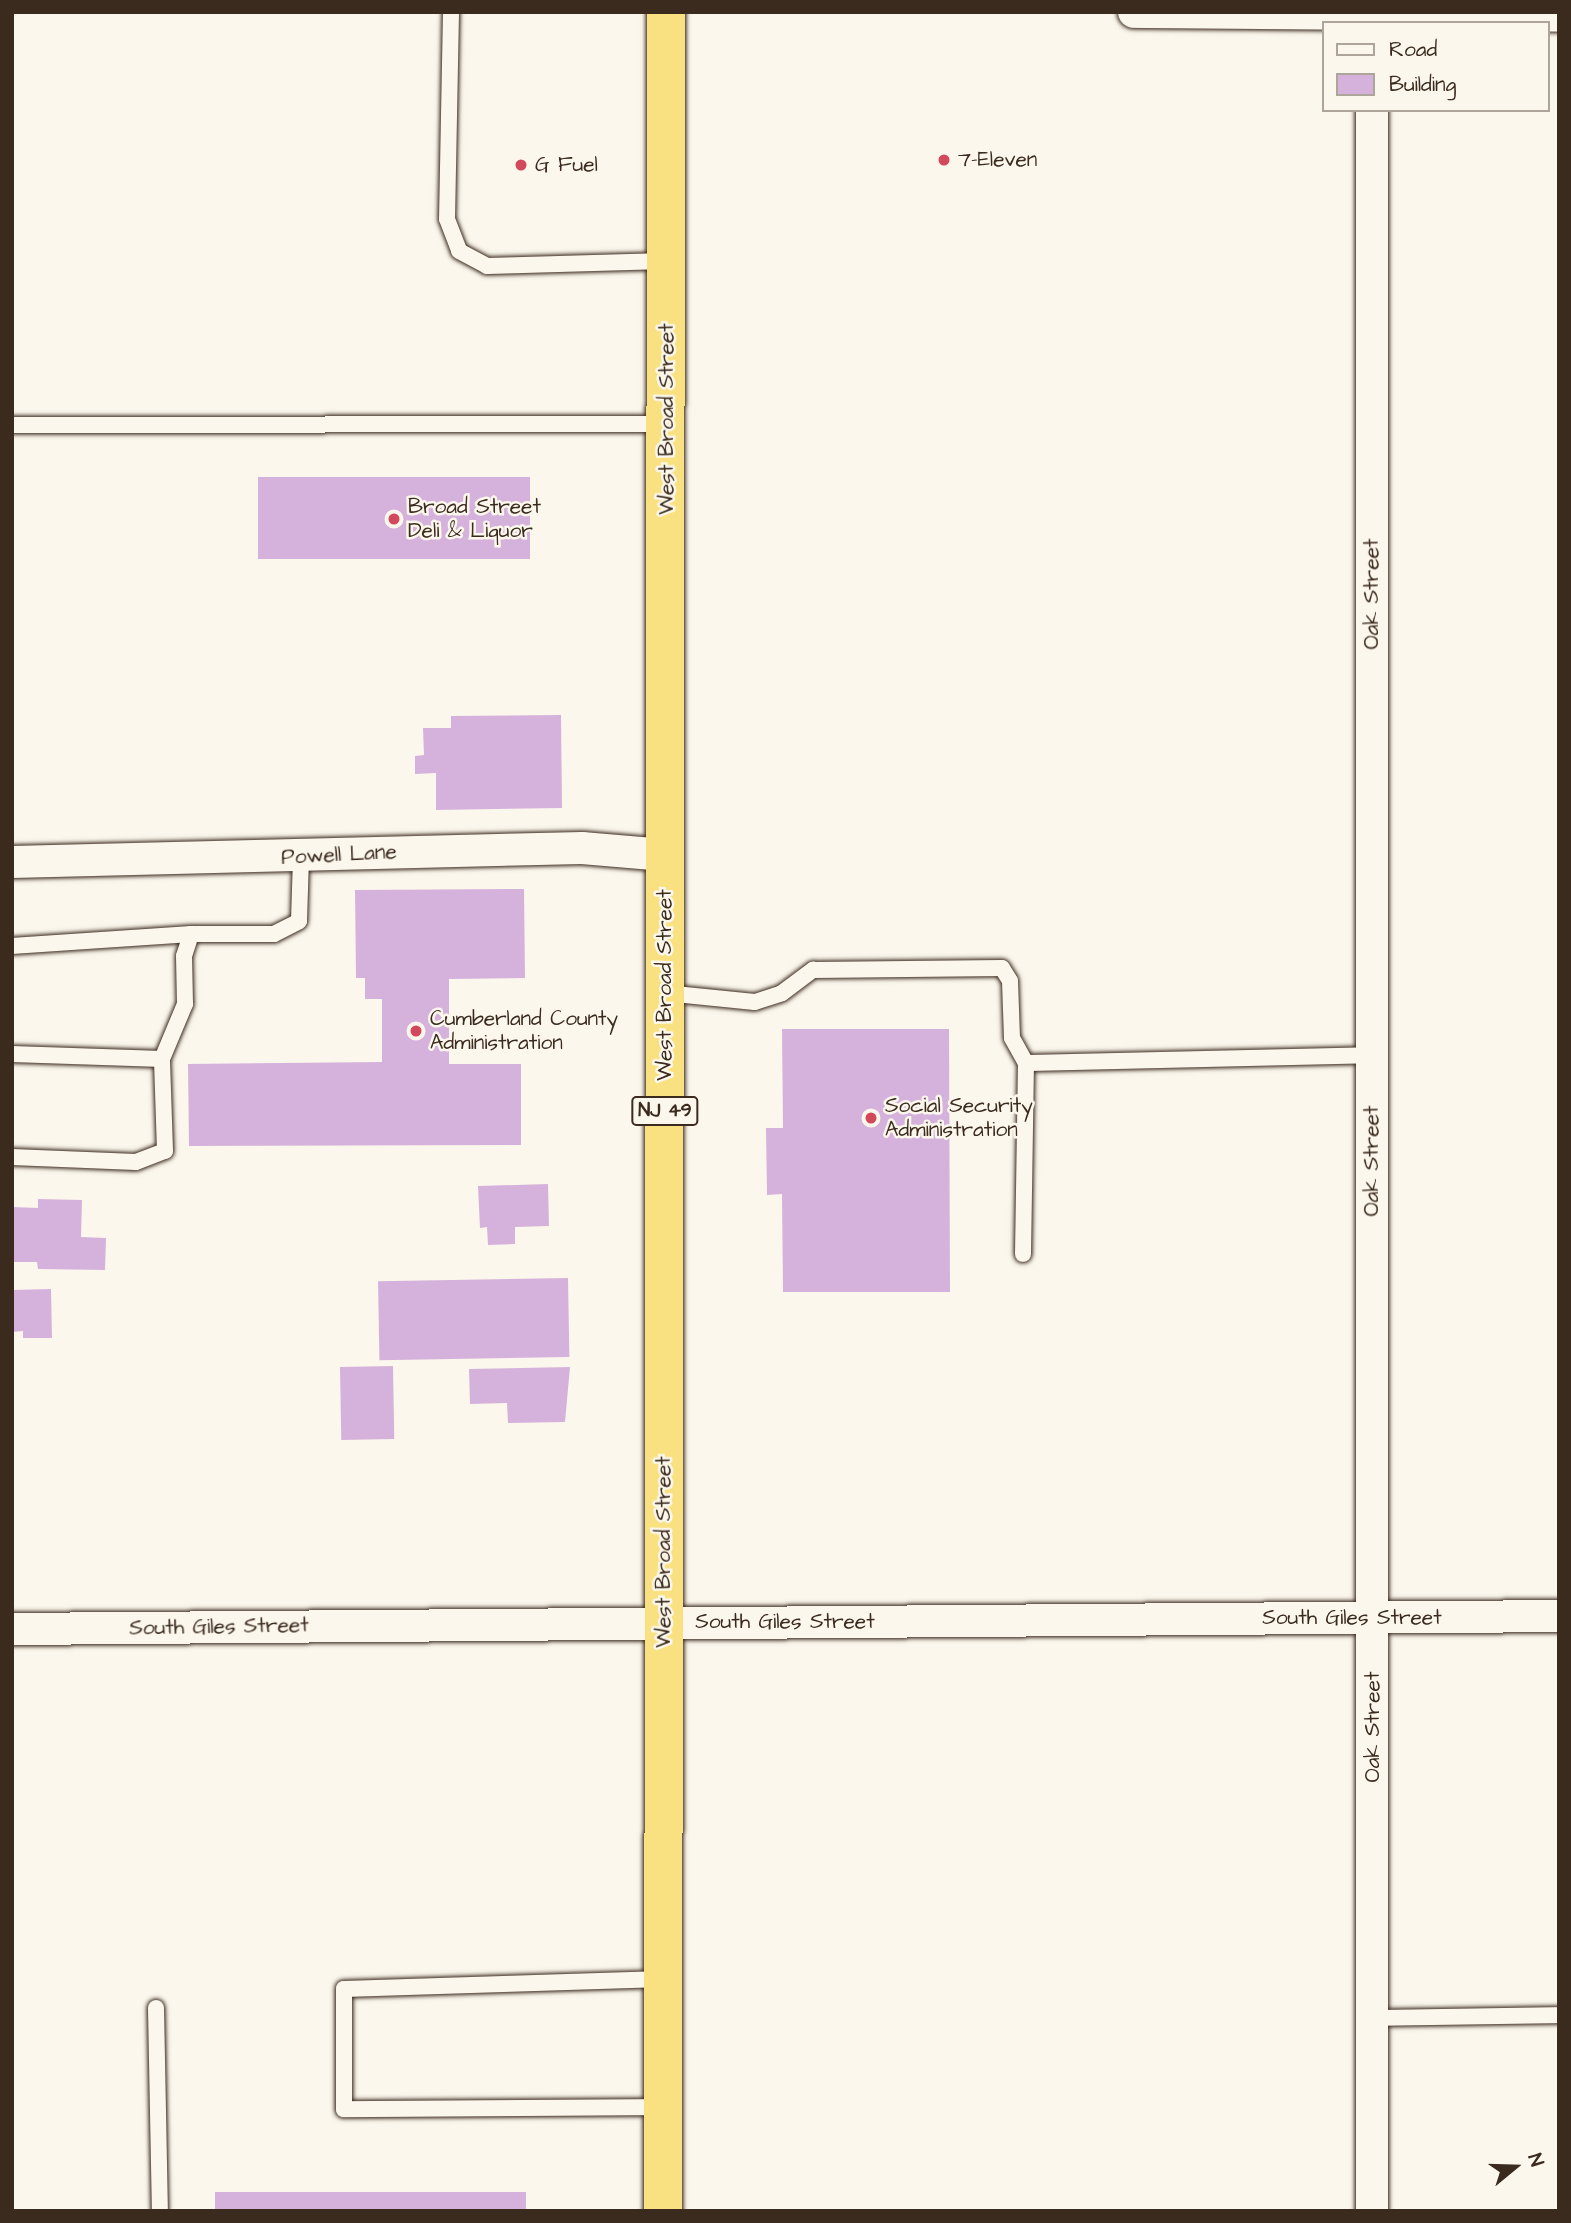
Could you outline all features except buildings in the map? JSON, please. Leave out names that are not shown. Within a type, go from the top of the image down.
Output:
[{"type":"highway","name":"West Broad Street","points":[[663,2211],[666,12]]},
{"type":"street","points":[[1134,12],[1372,17],[1559,16]]},
{"type":"street","name":"Oak Street","points":[[1371,112],[1372,2211]]},
{"type":"street","name":"Powell Lane","points":[[12,862],[301,859],[582,848],[665,855]]},
{"type":"street","name":"South Giles Street","points":[[12,1629],[1559,1616]]},
{"type":"lane","points":[[451,12],[447,219],[458,251],[487,265],[666,261]]},
{"type":"lane","points":[[12,425],[667,424]]},
{"type":"lane","points":[[12,946],[191,934],[274,934],[299,921],[301,859]]},
{"type":"lane","points":[[12,1157],[136,1162],[165,1151],[162,1059],[185,1004],[184,956],[191,934]]},
{"type":"lane","points":[[665,993],[755,1002],[782,993],[813,970],[1002,968],[1010,981],[1012,1038],[1026,1063],[1023,1254]]},
{"type":"lane","points":[[12,1054],[162,1059]]},
{"type":"lane","points":[[1026,1063],[1372,1055]]},
{"type":"lane","points":[[663,1979],[344,1989],[344,2109],[663,2107]]},
{"type":"lane","points":[[156,2008],[160,2211]]},
{"type":"lane","points":[[1372,2018],[1559,2015]]},
{"type":"place","name":"7-Eleven","points":[[944,160]]},
{"type":"place","name":"G Fuel","points":[[521,165]]},
{"type":"place","name":"Broad Street Deli & Liquor","points":[[394,519]]},
{"type":"place","name":"Cumberland County Administration","points":[[416,1031]]},
{"type":"place","name":"Social Security Administration","points":[[871,1118]]}]
